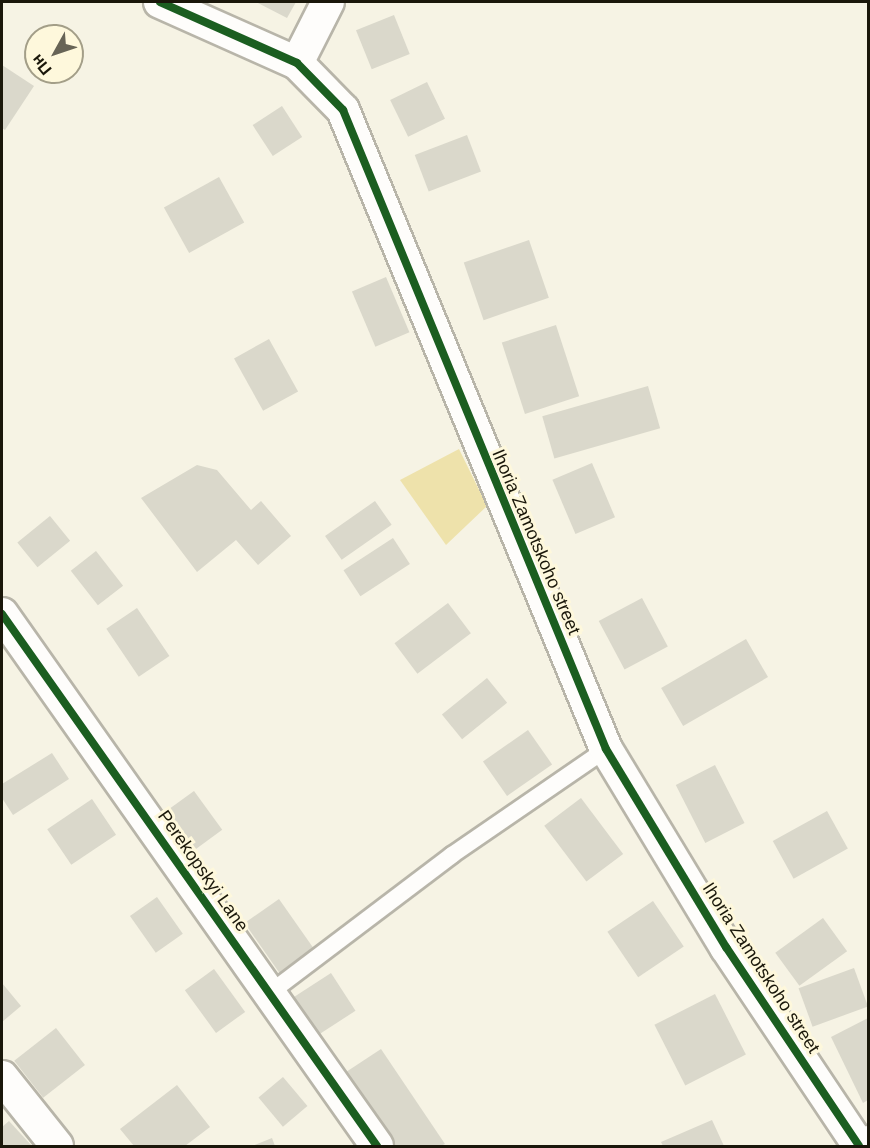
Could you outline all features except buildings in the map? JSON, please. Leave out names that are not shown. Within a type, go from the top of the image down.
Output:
[{"type":"main road","points":[[858,1146],[868,1142]]},
{"type":"street","name":"Ihoria Zamotskoho street","points":[[160,2],[297,63],[344,110],[606,749],[726,947],[858,1146]]},
{"type":"street","points":[[297,63],[328,2]]},
{"type":"street","name":"Perekopskyi Lane","points":[[2,614],[377,1146]]},
{"type":"street","points":[[2,1077],[57,1146]]},
{"type":"lane","points":[[271,993],[452,855],[606,749]]},
{"type":"shaded area","points":[[459,449],[487,506],[446,545],[400,480]]},
{"type":"cycle path","points":[[160,2],[297,63],[343,110],[606,749],[726,947],[859,1146]]},
{"type":"cycle path","points":[[2,614],[377,1146]]}]
